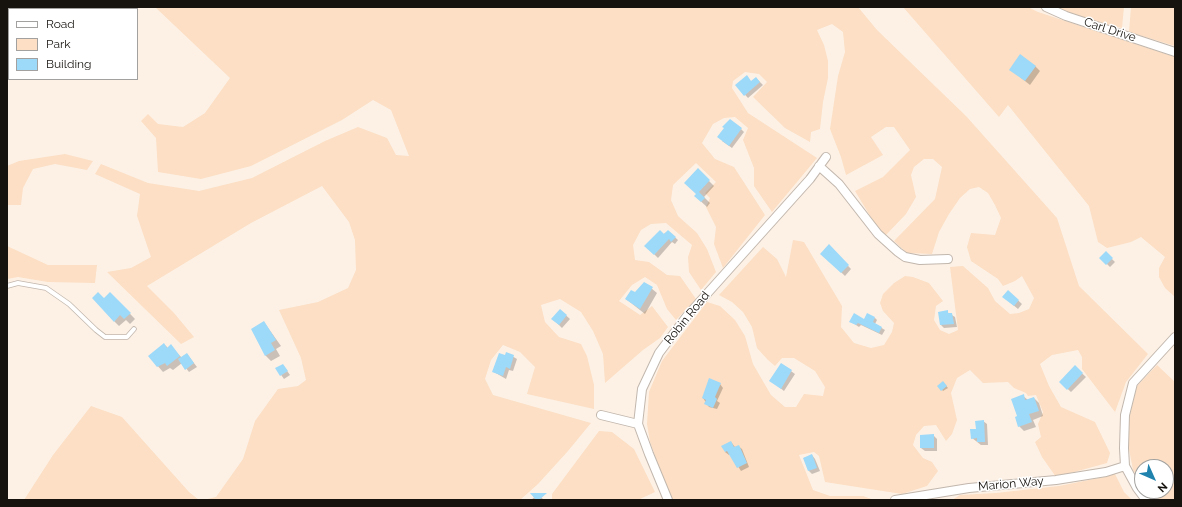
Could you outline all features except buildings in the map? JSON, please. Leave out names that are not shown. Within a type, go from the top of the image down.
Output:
[{"type":"street","name":"Carl Drive","points":[[1046,7],[1066,16],[1175,52]]},
{"type":"street","name":"Robin Road","points":[[668,500],[638,424],[642,389],[659,353],[687,316],[810,179],[826,156]]},
{"type":"street","points":[[819,166],[839,184],[878,234],[898,252],[905,257],[920,260],[948,259]]},
{"type":"street","points":[[1146,500],[1137,488],[1125,466],[1125,415],[1133,383],[1175,337]]},
{"type":"street","points":[[601,415],[638,424]]},
{"type":"street","name":"Marion Way","points":[[896,500],[969,488],[1056,480],[1106,472],[1125,466]]},
{"type":"lane","points":[[7,286],[18,283],[46,288],[69,304],[105,337],[127,337],[134,329]]},
{"type":"green space","points":[[32,7],[102,7],[102,8]]},
{"type":"green space","points":[[155,7],[858,7],[877,30],[966,116],[1057,218],[1079,286],[1148,354],[1126,382],[1115,412],[1082,369],[1082,357],[1078,350],[1052,355],[1040,364],[1049,386],[1061,407],[1095,422],[1110,453],[1107,463],[1056,477],[1042,457],[1035,442],[1041,437],[1038,424],[1043,412],[1036,395],[1028,396],[1026,393],[1014,388],[1008,382],[983,383],[970,370],[957,378],[951,393],[957,420],[952,434],[946,441],[936,425],[924,426],[916,435],[913,445],[923,458],[932,462],[938,471],[927,486],[902,494],[825,482],[819,456],[814,452],[799,455],[813,490],[830,496],[863,496],[874,500],[671,500],[650,442],[647,424],[649,392],[662,361],[707,302],[720,306],[735,320],[745,336],[753,364],[771,395],[785,407],[796,407],[804,394],[823,396],[825,387],[815,371],[794,358],[782,358],[775,366],[768,360],[757,348],[752,327],[743,312],[732,302],[719,295],[763,247],[777,259],[786,277],[793,240],[804,242],[842,306],[841,327],[854,343],[871,348],[884,345],[892,332],[894,323],[883,311],[880,303],[883,294],[894,283],[905,276],[913,277],[929,283],[943,301],[936,306],[934,320],[940,330],[949,334],[958,330],[950,267],[963,266],[988,288],[995,301],[1010,314],[1019,313],[1029,309],[1034,298],[1022,276],[1003,286],[998,279],[971,261],[967,247],[971,233],[995,235],[1001,218],[988,193],[979,187],[970,189],[960,198],[939,232],[932,254],[907,253],[894,241],[935,199],[942,167],[933,159],[924,159],[914,167],[911,175],[916,197],[906,214],[885,236],[875,224],[855,191],[883,177],[910,150],[894,127],[886,127],[871,137],[883,155],[846,175],[830,129],[838,76],[845,52],[843,32],[832,24],[817,30],[824,45],[828,61],[828,78],[823,102],[820,129],[811,132],[810,142],[785,128],[753,97],[767,82],[759,74],[745,72],[733,81],[732,88],[748,113],[817,158],[772,212],[754,186],[754,168],[743,140],[748,128],[735,117],[724,118],[713,124],[702,143],[715,159],[734,167],[765,215],[723,268],[714,244],[716,227],[706,207],[710,198],[705,193],[716,182],[696,163],[673,185],[671,200],[678,216],[697,233],[707,249],[716,272],[701,290],[689,272],[688,257],[692,245],[666,223],[651,224],[641,230],[633,245],[635,260],[649,262],[667,275],[680,276],[696,299],[676,320],[667,309],[657,285],[645,277],[632,285],[619,301],[640,315],[652,306],[668,327],[660,338],[643,350],[605,383],[603,354],[593,331],[581,312],[560,299],[541,305],[545,322],[559,337],[581,344],[587,356],[594,385],[594,409],[527,394],[535,367],[520,352],[503,345],[491,360],[485,379],[493,395],[591,423],[538,484],[520,500],[203,500],[216,497],[243,459],[255,421],[278,389],[298,386],[306,380],[301,358],[279,310],[318,302],[348,288],[356,270],[355,240],[349,222],[322,186],[251,223],[147,286],[174,313],[194,337],[181,344],[107,272],[131,268],[151,257],[137,216],[140,194],[95,174],[101,164],[148,183],[199,191],[252,178],[325,141],[358,127],[387,138],[396,155],[409,156],[391,110],[373,100],[342,120],[251,166],[201,179],[158,172],[156,138],[141,121],[148,114],[158,124],[183,127],[205,113],[230,78]]},
{"type":"green space","points":[[903,7],[1028,7],[1038,12],[1175,57],[1175,297],[1165,288],[1159,277],[1159,268],[1165,257],[1141,237],[1131,242],[1107,248],[1098,242],[1089,206],[1008,105],[999,117]]},
{"type":"green space","points":[[1051,7],[1124,7],[1122,28],[1070,15]]},
{"type":"green space","points":[[1131,7],[1175,7],[1175,46],[1129,32]]},
{"type":"green space","points":[[65,154],[93,161],[87,170],[55,164],[33,169],[23,188],[21,205],[7,205],[7,166],[19,161]]},
{"type":"green space","points":[[7,246],[48,265],[97,265],[95,283],[48,282],[18,277],[7,279]]},
{"type":"green space","points":[[1157,365],[1175,382],[1175,500],[1152,499],[1174,499],[1174,459],[1134,459],[1134,471],[1133,470],[1129,449],[1129,418],[1137,386]]},
{"type":"green space","points":[[91,406],[122,417],[189,492],[199,500],[24,500],[53,455]]},
{"type":"green space","points":[[599,431],[612,432],[634,449],[655,492],[638,500],[552,500],[552,494]]},
{"type":"green space","points":[[1114,472],[1124,492],[1132,500],[952,500],[960,495],[996,493],[1059,486],[1104,477]]}]
